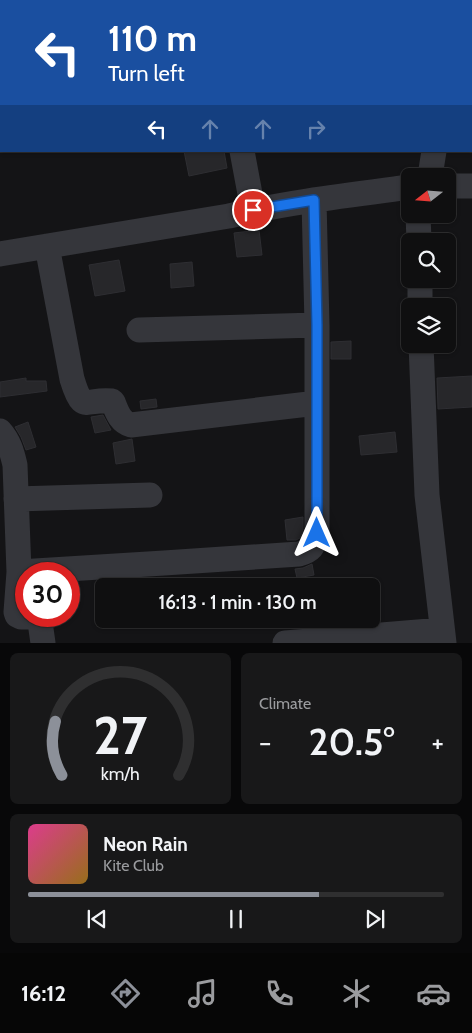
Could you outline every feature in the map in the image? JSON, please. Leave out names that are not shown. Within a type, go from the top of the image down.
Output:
[{"type":"street","points":[[242,152],[253,210]]},
{"type":"street","points":[[431,168],[434,152]]},
{"type":"street","points":[[456,186],[472,186]]},
{"type":"street","points":[[0,254],[229,216],[253,210],[401,188]]},
{"type":"street","points":[[80,568],[299,554],[308,551],[313,546],[317,533],[317,325],[314,200]]},
{"type":"street","points":[[47,246],[72,380],[80,400],[86,403],[112,401],[120,418],[125,424],[131,425],[317,403]]},
{"type":"street","points":[[139,330],[317,325]]},
{"type":"street","points":[[285,643],[443,637],[427,495],[421,353]]},
{"type":"street","points":[[0,430],[12,449],[15,465],[19,562]]},
{"type":"street","points":[[16,499],[150,495]]},
{"type":"street","points":[[8,619],[38,617],[40,619],[43,643]]},
{"type":"building","points":[[184,152],[224,152],[227,168],[189,176]]},
{"type":"building","points":[[259,230],[262,255],[237,257],[234,233]]},
{"type":"building","points":[[119,260],[125,291],[95,296],[89,265]]},
{"type":"building","points":[[192,262],[194,286],[171,288],[170,264]]},
{"type":"building","points":[[351,341],[351,359],[331,359],[331,342]]},
{"type":"building","points":[[472,376],[472,407],[438,409],[437,378]]},
{"type":"building","points":[[26,378],[26,381],[46,381],[47,391],[0,397],[0,382]]},
{"type":"building","points":[[156,399],[157,407],[141,409],[140,401]]},
{"type":"building","points":[[103,415],[111,430],[95,433],[91,417]]},
{"type":"building","points":[[28,422],[36,447],[26,450],[15,427]]},
{"type":"building","points":[[395,432],[397,452],[361,455],[359,436]]},
{"type":"building","points":[[132,439],[135,461],[116,464],[113,443]]},
{"type":"building","points":[[303,517],[303,531],[300,538],[287,540],[285,520]]},
{"type":"building","points":[[312,564],[314,575],[297,578],[295,569]]},
{"type":"route","points":[[253,210],[314,200],[317,325],[317,533]]}]
